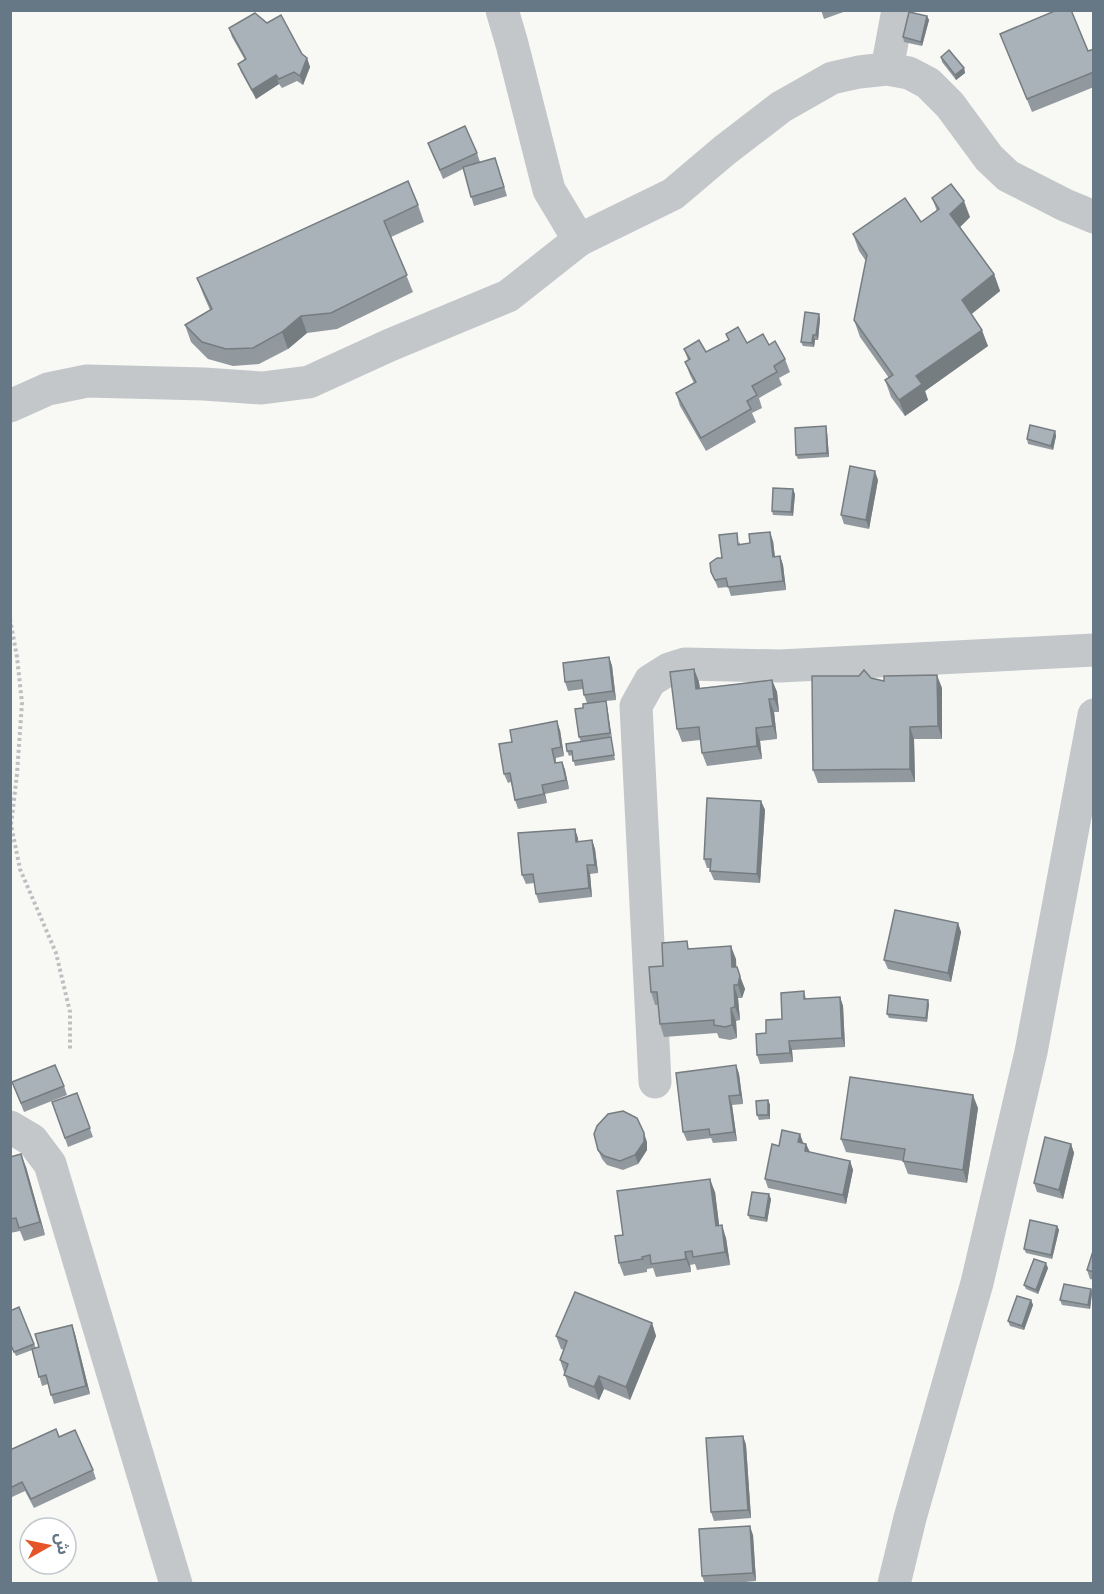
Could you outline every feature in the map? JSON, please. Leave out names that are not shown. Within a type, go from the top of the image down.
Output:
[{"type":"street","points":[[502,10],[549,190],[579,240]]},
{"type":"street","points":[[887,69],[898,10]]},
{"type":"street","points":[[10,406],[48,389],[87,381],[183,383],[262,388],[309,382],[390,345],[508,296],[579,240],[673,194],[781,107],[832,78],[859,72],[887,69],[909,73],[928,83],[950,105],[982,149],[1008,176],[1065,206],[1094,217]]},
{"type":"street","points":[[655,1082],[636,706],[650,681],[669,669],[685,664],[780,666],[1094,650]]},
{"type":"street","points":[[894,1584],[977,1283],[1031,1052],[1094,715]]},
{"type":"street","points":[[10,1127],[33,1140],[50,1164],[176,1584]]},
{"type":"path","points":[[10,619],[22,703],[11,825],[20,869],[56,953],[70,1012],[70,1049]]},
{"type":"building","points":[[1057,10],[1071,10],[1088,51],[1094,49],[1094,72],[1027,99],[1000,34]]},
{"type":"building","points":[[909,12],[927,16],[921,42],[903,37]]},
{"type":"building","points":[[255,13],[267,23],[281,15],[302,54],[307,58],[300,76],[294,72],[279,79],[276,75],[252,90],[238,64],[246,59],[229,28]]},
{"type":"building","points":[[949,50],[964,68],[955,75],[941,57]]},
{"type":"building","points":[[465,126],[477,153],[440,170],[428,143]]},
{"type":"building","points":[[495,158],[504,187],[471,197],[463,167]]},
{"type":"building","points":[[408,181],[418,205],[384,221],[407,275],[331,313],[301,316],[282,332],[253,348],[226,349],[202,342],[185,325],[212,309],[197,278]]},
{"type":"building","points":[[951,184],[964,201],[950,214],[994,274],[962,300],[982,330],[916,376],[922,384],[899,400],[885,380],[893,375],[854,320],[867,255],[853,234],[905,198],[921,222],[939,209],[932,198]]},
{"type":"building","points":[[805,312],[819,314],[816,335],[813,335],[812,343],[801,342]]},
{"type":"building","points":[[738,327],[747,343],[763,334],[769,345],[775,341],[785,359],[774,366],[777,372],[752,386],[757,395],[747,401],[751,409],[701,438],[676,393],[696,382],[685,362],[690,359],[684,349],[699,340],[706,352],[729,340],[726,334]]},
{"type":"building","points":[[1030,425],[1055,431],[1051,446],[1027,439]]},
{"type":"building","points":[[826,426],[827,453],[796,455],[795,428]]},
{"type":"building","points":[[850,466],[875,471],[866,520],[841,515]]},
{"type":"building","points":[[773,488],[793,489],[791,512],[772,511]]},
{"type":"building","points":[[770,532],[773,557],[780,556],[783,581],[728,587],[726,578],[715,580],[710,563],[717,558],[722,558],[719,535],[737,533],[738,545],[750,543],[749,534]]},
{"type":"building","points":[[609,657],[613,691],[584,695],[582,680],[565,682],[563,663]]},
{"type":"building","points":[[694,669],[696,689],[772,680],[774,699],[769,699],[773,726],[756,728],[757,746],[702,753],[699,727],[677,729],[670,672]]},
{"type":"building","points":[[864,670],[871,678],[884,681],[884,676],[937,675],[938,726],[910,727],[910,769],[813,770],[812,676],[859,676]]},
{"type":"building","points":[[606,701],[610,733],[579,737],[575,709],[583,708],[583,704]]},
{"type":"building","points":[[557,721],[561,747],[552,749],[555,763],[562,762],[566,780],[542,785],[544,794],[515,800],[510,773],[504,774],[499,744],[512,742],[510,730]]},
{"type":"building","points":[[611,737],[614,755],[573,761],[572,751],[567,751],[566,744]]},
{"type":"building","points":[[707,798],[761,801],[757,874],[710,871],[711,859],[704,859]]},
{"type":"building","points":[[575,829],[576,842],[592,840],[595,865],[587,865],[589,888],[536,894],[533,874],[522,875],[518,833]]},
{"type":"building","points":[[895,910],[958,923],[948,973],[884,960]]},
{"type":"building","points":[[687,941],[688,949],[731,946],[732,967],[737,967],[740,976],[738,985],[734,985],[735,1007],[731,1008],[732,1025],[725,1027],[714,1025],[714,1020],[660,1024],[657,992],[651,992],[649,967],[663,966],[662,943]]},
{"type":"building","points":[[804,991],[804,999],[840,997],[842,1038],[789,1041],[790,1053],[757,1055],[756,1034],[766,1033],[766,1020],[782,1019],[781,993]]},
{"type":"building","points":[[889,995],[928,1000],[926,1018],[887,1014]]},
{"type":"building","points":[[55,1065],[64,1086],[21,1103],[12,1082]]},
{"type":"building","points":[[736,1065],[740,1095],[729,1096],[734,1132],[710,1135],[709,1129],[683,1132],[676,1073]]},
{"type":"building","points":[[850,1077],[973,1095],[963,1170],[903,1161],[905,1149],[841,1139]]},
{"type":"building","points":[[77,1093],[90,1128],[65,1138],[52,1102]]},
{"type":"building","points":[[768,1100],[768,1115],[757,1115],[756,1101]]},
{"type":"building","points":[[623,1111],[637,1118],[644,1133],[644,1142],[635,1155],[620,1161],[604,1156],[598,1150],[594,1134],[597,1126],[608,1114]]},
{"type":"building","points":[[782,1130],[800,1134],[798,1142],[806,1144],[805,1151],[850,1161],[843,1195],[765,1179],[772,1144],[779,1146]]},
{"type":"building","points":[[1045,1137],[1071,1144],[1059,1190],[1034,1183]]},
{"type":"building","points":[[21,1154],[40,1222],[19,1228],[16,1218],[10,1219],[10,1157]]},
{"type":"building","points":[[710,1179],[716,1226],[722,1225],[725,1252],[693,1257],[692,1251],[685,1252],[686,1259],[651,1264],[650,1255],[642,1257],[643,1259],[619,1263],[615,1236],[623,1235],[617,1191]]},
{"type":"building","points":[[752,1192],[769,1194],[765,1218],[748,1215]]},
{"type":"building","points":[[1030,1220],[1057,1226],[1051,1255],[1024,1249]]},
{"type":"building","points":[[1094,1248],[1094,1272],[1087,1270]]},
{"type":"building","points":[[1034,1259],[1046,1263],[1036,1290],[1024,1285]]},
{"type":"building","points":[[1064,1284],[1091,1289],[1088,1305],[1060,1300]]},
{"type":"building","points":[[575,1292],[652,1323],[626,1387],[599,1376],[594,1387],[564,1375],[568,1364],[560,1360],[567,1341],[556,1336]]},
{"type":"building","points":[[1017,1296],[1031,1300],[1022,1326],[1008,1321]]},
{"type":"building","points":[[19,1307],[34,1344],[14,1352],[10,1343],[10,1311]]},
{"type":"building","points":[[72,1325],[86,1386],[51,1395],[46,1375],[39,1377],[32,1349],[39,1347],[35,1334]]},
{"type":"building","points":[[56,1429],[59,1437],[75,1430],[93,1470],[31,1499],[22,1482],[10,1488],[10,1450]]},
{"type":"building","points":[[743,1436],[748,1510],[711,1512],[706,1438]]},
{"type":"building","points":[[750,1526],[753,1573],[702,1576],[699,1529]]}]
